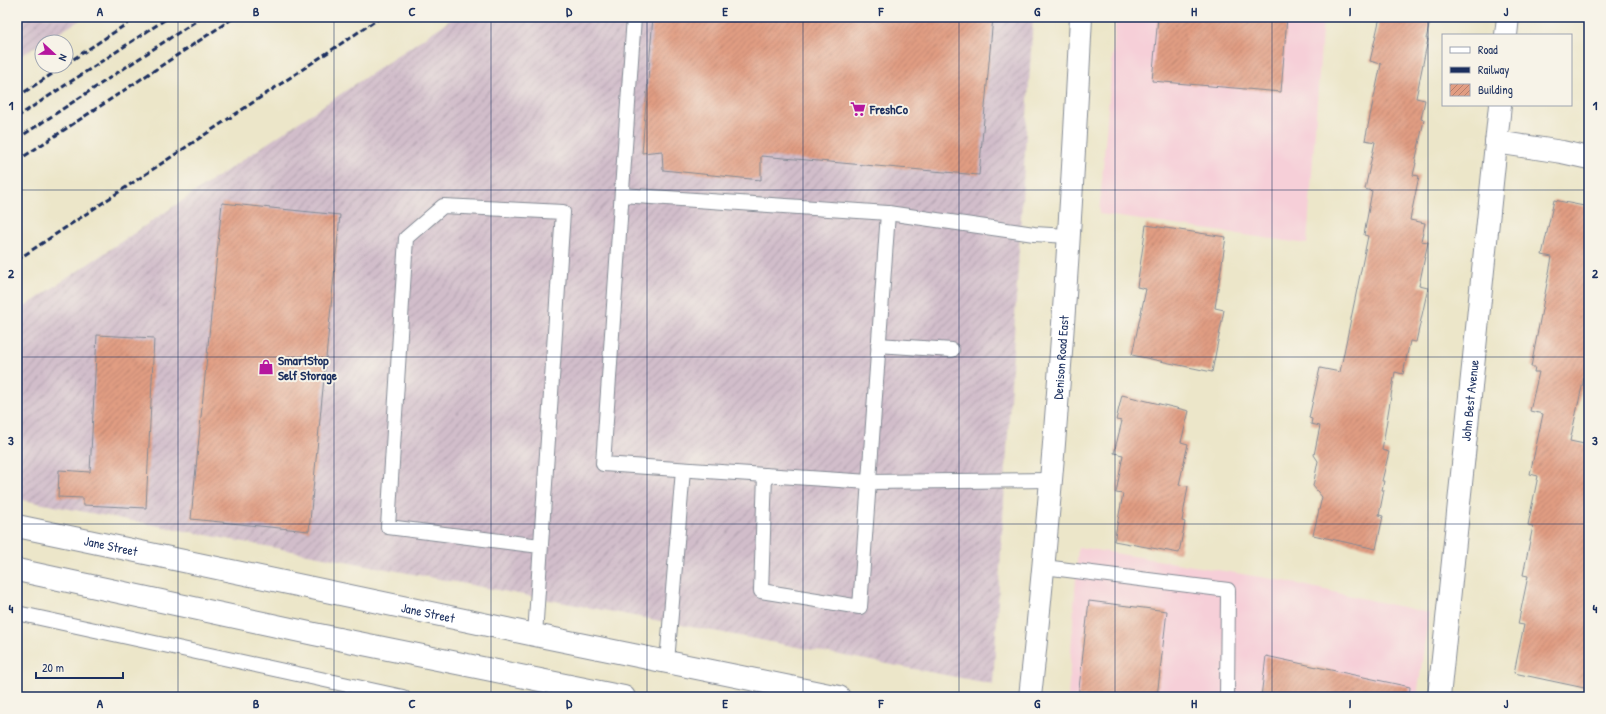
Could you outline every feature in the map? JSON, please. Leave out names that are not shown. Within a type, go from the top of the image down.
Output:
[{"type":"main road","name":"Denison Road East","points":[[1030,697],[1044,567],[1068,236],[1080,17]]},
{"type":"main road","points":[[1506,34],[1508,17]]},
{"type":"main road","name":"John Best Avenue","points":[[1439,697],[1500,106]]},
{"type":"main road","points":[[1496,142],[1562,152],[1589,158]]},
{"type":"main road","name":"Jane Street","points":[[17,526],[838,697]]},
{"type":"main road","points":[[17,570],[588,694],[624,697]]},
{"type":"lane","points":[[634,17],[603,464],[869,482],[1050,480]]},
{"type":"lane","points":[[622,195],[888,213],[1034,234],[1068,236]]},
{"type":"lane","points":[[535,635],[563,212],[443,206],[406,238],[388,527],[540,546]]},
{"type":"lane","points":[[765,475],[762,591],[860,607],[888,213]]},
{"type":"lane","points":[[878,346],[952,350]]},
{"type":"lane","points":[[667,662],[683,470]]},
{"type":"lane","points":[[1044,567],[1228,590],[1227,697]]},
{"type":"lane","points":[[17,613],[403,697]]},
{"type":"shaded area","points":[[17,17],[85,17],[57,34],[34,34],[34,48],[17,58]]},
{"type":"shaded area","points":[[455,17],[1033,17],[993,684],[17,499],[17,312]]},
{"type":"shaded area","points":[[1116,17],[1323,17],[1307,244],[1099,214]]},
{"type":"shaded area","points":[[1078,547],[1284,581],[1429,613],[1417,697],[1068,697]]},
{"type":"building","points":[[653,17],[993,17],[979,175],[761,156],[761,180],[663,170],[662,151],[642,153]]},
{"type":"building","points":[[1158,17],[1287,17],[1281,92],[1152,81]]},
{"type":"building","points":[[1380,17],[1431,17],[1416,98],[1425,100],[1421,119],[1424,120],[1413,175],[1419,176],[1410,220],[1425,223],[1421,241],[1428,242],[1419,286],[1428,288],[1416,342],[1410,341],[1403,374],[1395,372],[1382,450],[1389,452],[1382,481],[1384,481],[1382,490],[1384,490],[1379,515],[1383,516],[1376,549],[1313,535],[1322,497],[1313,486],[1318,461],[1314,455],[1320,426],[1311,424],[1312,419],[1309,418],[1320,368],[1340,372],[1368,236],[1364,235],[1372,191],[1365,189],[1375,142],[1365,140],[1381,64],[1370,61]]},
{"type":"building","points":[[1554,200],[1589,207],[1589,373],[1585,373],[1570,441],[1589,445],[1589,689],[1514,673],[1524,625],[1518,624],[1528,576],[1523,575],[1533,526],[1528,525],[1538,476],[1530,474],[1543,414],[1530,411],[1539,372],[1534,372],[1535,367],[1531,367],[1552,257],[1542,255]]},
{"type":"building","name":"SmartStop Self Storage","points":[[222,203],[340,215],[309,531],[191,519]]},
{"type":"building","points":[[1146,225],[1226,237],[1215,308],[1224,310],[1212,372],[1132,355],[1146,289],[1137,287]]},
{"type":"building","points":[[97,335],[154,338],[146,508],[83,505],[83,498],[58,497],[59,470],[90,472]]},
{"type":"building","points":[[1122,395],[1189,411],[1181,442],[1188,444],[1179,485],[1188,486],[1182,521],[1185,522],[1179,553],[1114,541],[1123,494],[1116,493],[1123,455],[1114,453],[1122,421],[1116,420]]},
{"type":"building","points":[[1089,601],[1167,611],[1157,697],[1078,697]]},
{"type":"building","points":[[1266,656],[1410,687],[1409,697],[1261,697]]},
{"type":"railway","points":[[74,59],[137,17]]},
{"type":"railway","points":[[17,117],[169,17]]},
{"type":"railway","points":[[17,139],[202,17]]},
{"type":"railway","points":[[17,161],[235,17]]},
{"type":"railway","points":[[17,260],[381,17]]},
{"type":"railway","points":[[17,97],[52,74]]},
{"type":"place","name":"FreshCo","points":[[858,109]]},
{"type":"place","name":"SmartStop Self Storage","points":[[266,367]]}]
